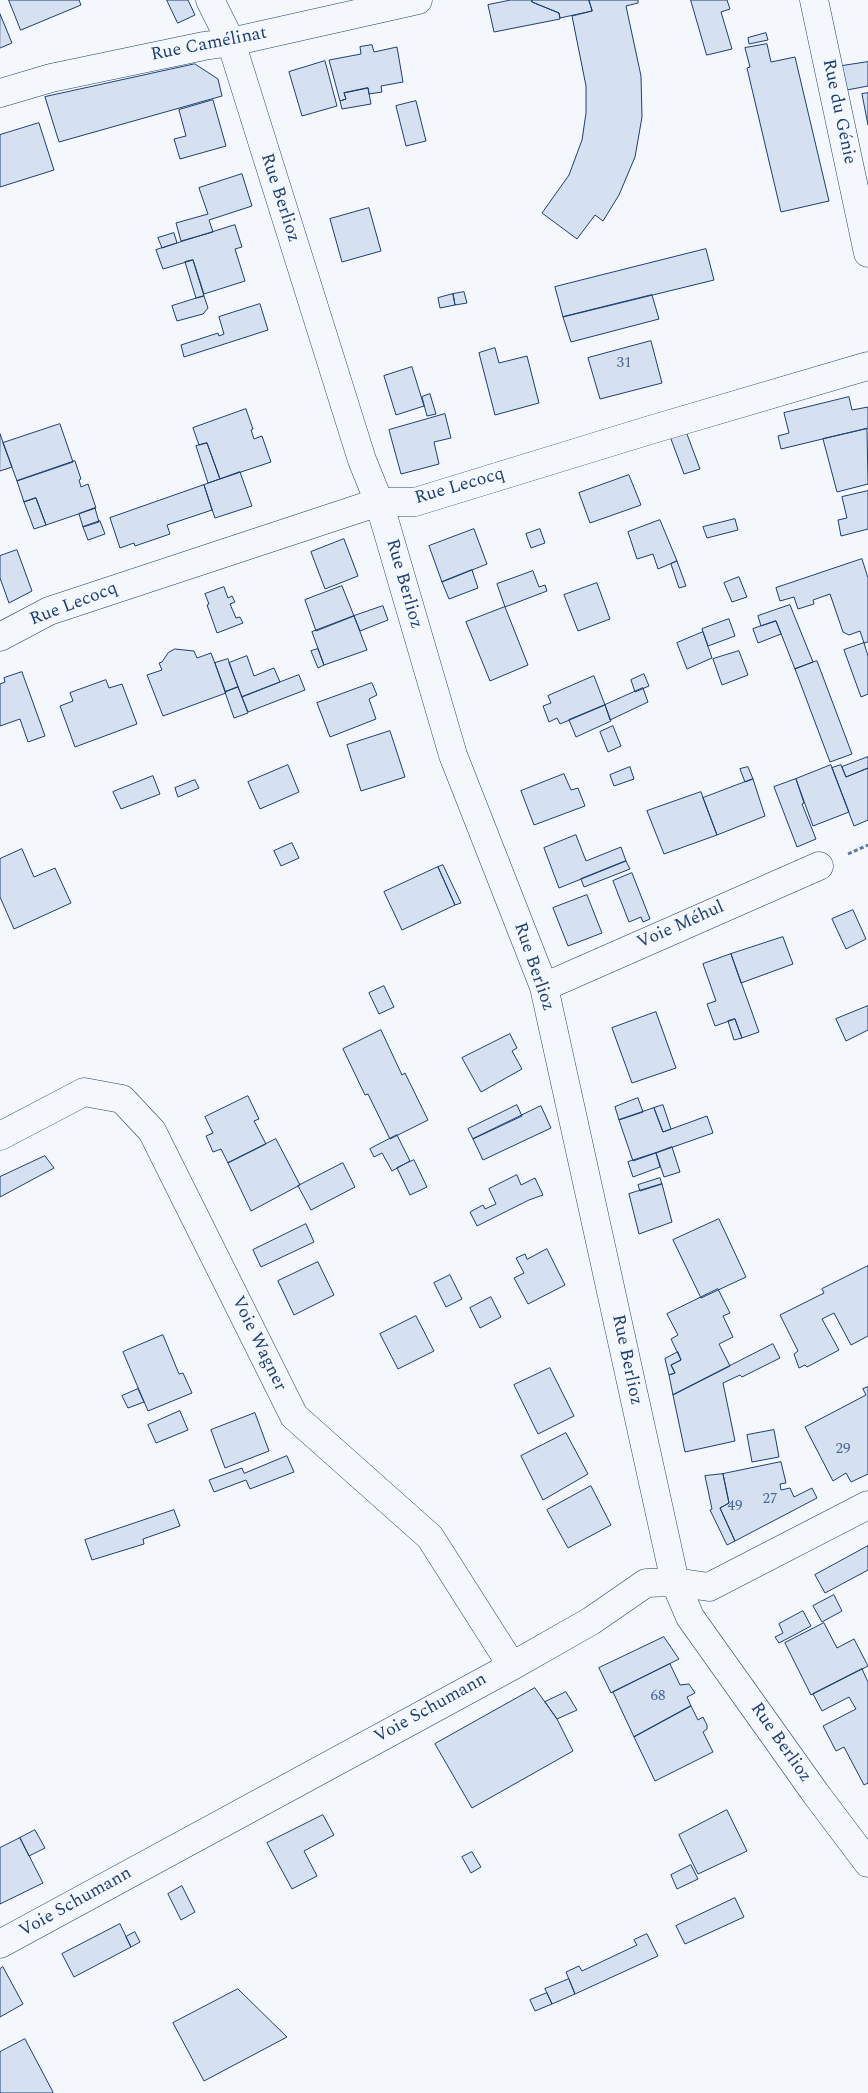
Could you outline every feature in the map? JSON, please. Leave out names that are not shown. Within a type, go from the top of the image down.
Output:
[{"type":"street","name":"Rue Berlioz","points":[[210,0],[231,42],[362,460],[379,502],[453,755],[544,987],[675,1582],[690,1617],[816,1794],[868,1863]]},
{"type":"street","name":"Rue Camélinat","points":[[0,93],[51,78],[231,42],[418,0]]},
{"type":"street","name":"Rue du Génie","points":[[814,0],[868,253]]},
{"type":"street","name":"Rue Lecocq","points":[[0,637],[49,610],[379,502],[415,502],[868,366]]},
{"type":"street","name":"Voie Méhul","points":[[544,987],[819,866]]},
{"type":"street","name":"Voie Wagner","points":[[0,1136],[84,1092],[122,1099],[152,1132],[294,1416],[430,1537],[512,1666]]},
{"type":"street","name":"Voie Schumann","points":[[0,1944],[512,1666],[591,1621],[646,1583],[675,1582],[709,1587],[868,1505]]},
{"type":"building","points":[[9,0],[79,0],[81,5],[21,30]]},
{"type":"building","points":[[167,0],[188,0],[195,15],[178,23]]},
{"type":"building","points":[[511,0],[532,0],[532,2],[559,13],[560,19],[494,32],[488,5]]},
{"type":"building","points":[[532,0],[589,0],[592,11],[560,18],[559,13],[532,2]]},
{"type":"building","points":[[589,0],[638,0],[638,3],[626,6],[641,76],[642,117],[635,157],[619,195],[603,221],[595,215],[577,239],[542,213],[569,175],[582,140],[586,113],[586,86],[572,16],[592,11]]},
{"type":"building","points":[[691,0],[727,0],[730,9],[721,12],[732,49],[707,55]]},
{"type":"building","points":[[0,14],[12,43],[0,48]]},
{"type":"building","points":[[766,33],[768,40],[749,44],[748,38]]},
{"type":"building","points":[[767,44],[771,62],[795,57],[829,201],[781,212],[747,68],[750,67],[745,48]]},
{"type":"building","points":[[372,45],[374,52],[397,47],[403,82],[381,86],[382,92],[369,94],[368,88],[344,93],[346,99],[340,101],[329,60],[361,54],[360,47]]},
{"type":"building","points":[[325,61],[337,106],[302,116],[289,72]]},
{"type":"building","points":[[868,62],[868,86],[847,90],[842,66]]},
{"type":"building","points":[[195,64],[218,79],[222,96],[59,142],[45,97]]},
{"type":"building","points":[[368,88],[371,104],[342,109],[340,101],[346,99],[344,93]]},
{"type":"building","points":[[868,93],[868,125],[862,94]]},
{"type":"building","points":[[213,100],[226,146],[180,159],[174,139],[186,136],[179,110]]},
{"type":"building","points":[[416,101],[426,141],[406,146],[396,106]]},
{"type":"building","points":[[39,123],[54,170],[0,187],[0,135]]},
{"type":"building","points":[[242,174],[252,206],[209,220],[213,232],[181,241],[176,223],[208,214],[199,188]]},
{"type":"building","points":[[369,208],[381,251],[342,262],[330,219]]},
{"type":"building","points":[[235,225],[242,247],[235,249],[245,281],[204,294],[193,260],[163,269],[156,250]]},
{"type":"building","points":[[174,233],[177,243],[162,248],[158,238]]},
{"type":"building","points":[[706,249],[714,280],[563,317],[555,287]]},
{"type":"building","points":[[193,260],[204,296],[196,298],[185,262]]},
{"type":"building","points":[[464,292],[467,303],[455,305],[453,294]]},
{"type":"building","points":[[453,294],[455,305],[440,308],[438,298]]},
{"type":"building","points":[[652,295],[659,319],[571,342],[563,317]]},
{"type":"building","points":[[204,296],[208,308],[203,314],[177,321],[172,306]]},
{"type":"building","points":[[260,304],[268,330],[184,357],[181,345],[218,333],[219,336],[224,334],[219,317]]},
{"type":"building","points":[[651,341],[662,383],[600,399],[588,358]]},
{"type":"building","points":[[495,348],[499,363],[527,356],[539,403],[495,415],[479,353]]},
{"type":"building","points":[[412,367],[424,406],[396,415],[384,376]]},
{"type":"building","points":[[430,394],[436,414],[427,416],[422,397]]},
{"type":"building","points":[[849,397],[852,410],[868,407],[868,428],[781,449],[778,436],[789,433],[784,413]]},
{"type":"building","points":[[246,409],[253,429],[251,430],[254,439],[262,436],[271,462],[220,479],[207,443],[199,445],[193,428]]},
{"type":"building","points":[[445,414],[451,438],[434,442],[439,464],[401,474],[389,430]]},
{"type":"building","points":[[60,424],[73,462],[17,481],[3,443]]},
{"type":"building","points":[[684,426],[700,469],[684,474],[668,431]]},
{"type":"building","points":[[867,429],[868,484],[837,492],[823,439]]},
{"type":"building","points":[[0,434],[12,467],[0,471]]},
{"type":"building","points":[[207,443],[220,479],[208,483],[196,446]]},
{"type":"building","points":[[75,461],[81,479],[79,480],[81,487],[88,484],[96,508],[46,525],[36,498],[24,502],[17,481]]},
{"type":"building","points":[[240,472],[252,506],[215,518],[204,485]]},
{"type":"building","points":[[629,475],[641,505],[590,523],[579,493]]},
{"type":"building","points":[[204,485],[212,510],[167,525],[170,534],[135,546],[134,543],[120,548],[110,518]]},
{"type":"building","points":[[868,491],[868,529],[841,536],[838,520],[847,518],[842,497]]},
{"type":"building","points":[[36,498],[46,525],[34,529],[24,502]]},
{"type":"building","points":[[95,508],[99,522],[83,527],[79,514]]},
{"type":"building","points":[[735,519],[738,530],[707,538],[703,527]]},
{"type":"building","points":[[660,520],[677,561],[658,569],[653,554],[637,559],[628,532]]},
{"type":"building","points":[[100,521],[105,534],[88,540],[83,527]]},
{"type":"building","points":[[474,529],[487,564],[442,582],[429,546]]},
{"type":"building","points":[[540,529],[545,543],[531,548],[526,534]]},
{"type":"building","points":[[344,539],[358,576],[325,589],[311,552]]},
{"type":"building","points":[[17,550],[32,591],[9,603],[0,578],[0,556]]},
{"type":"building","points":[[862,559],[868,578],[868,642],[864,643],[860,631],[849,635],[843,632],[830,594],[813,600],[814,604],[798,609],[794,597],[780,601],[776,588]]},
{"type":"building","points":[[677,561],[686,586],[679,588],[671,564]]},
{"type":"building","points":[[472,570],[478,588],[449,599],[442,582]]},
{"type":"building","points":[[533,571],[539,587],[545,585],[547,591],[505,607],[497,584]]},
{"type":"building","points":[[739,577],[747,597],[732,602],[724,583]]},
{"type":"building","points":[[597,583],[610,619],[578,631],[564,595]]},
{"type":"building","points":[[342,586],[354,616],[316,631],[305,600]]},
{"type":"building","points":[[224,587],[228,598],[232,596],[235,602],[230,604],[236,618],[240,617],[243,623],[217,633],[205,594]]},
{"type":"building","points":[[790,605],[813,662],[795,669],[776,621],[761,626],[758,616]]},
{"type":"building","points":[[383,606],[388,620],[360,631],[354,616]]},
{"type":"building","points":[[505,607],[528,665],[490,681],[466,622]]},
{"type":"building","points":[[354,616],[367,650],[324,665],[312,632]]},
{"type":"building","points":[[729,619],[735,636],[708,646],[702,629]]},
{"type":"building","points":[[776,621],[781,634],[758,643],[753,629]]},
{"type":"building","points":[[703,632],[712,658],[687,669],[677,643]]},
{"type":"building","points":[[864,643],[868,656],[868,694],[861,697],[844,650]]},
{"type":"building","points":[[175,649],[194,651],[197,658],[211,653],[226,693],[163,716],[147,675],[162,670],[159,663],[162,662],[168,653]]},
{"type":"building","points":[[318,649],[324,665],[318,668],[311,651]]},
{"type":"building","points":[[739,651],[748,675],[722,685],[713,659]]},
{"type":"building","points":[[247,656],[254,676],[274,668],[280,682],[242,697],[229,663]]},
{"type":"building","points":[[228,659],[238,687],[225,692],[215,663]]},
{"type":"building","points":[[817,661],[852,754],[830,762],[795,669]]},
{"type":"building","points":[[22,672],[45,736],[28,742],[20,719],[0,726],[0,684],[5,682],[4,678]]},
{"type":"building","points":[[644,674],[649,686],[635,692],[631,680]]},
{"type":"building","points":[[299,675],[305,690],[248,712],[242,697]]},
{"type":"building","points":[[594,676],[605,705],[560,724],[557,718],[549,722],[543,706],[551,703],[548,696]]},
{"type":"building","points":[[106,680],[109,688],[122,684],[137,724],[75,747],[60,706],[73,701],[70,693]]},
{"type":"building","points":[[372,683],[377,695],[369,699],[376,719],[330,737],[317,703]]},
{"type":"building","points":[[238,687],[248,713],[234,718],[225,692]]},
{"type":"building","points":[[643,688],[648,702],[610,720],[605,705]]},
{"type":"building","points":[[605,705],[611,721],[576,737],[569,720]]},
{"type":"building","points":[[613,726],[621,746],[608,752],[600,732]]},
{"type":"building","points":[[390,731],[405,777],[361,791],[347,745]]},
{"type":"building","points":[[868,757],[868,768],[846,777],[842,767]]},
{"type":"building","points":[[288,765],[299,792],[260,809],[248,782]]},
{"type":"building","points":[[831,765],[849,812],[813,826],[796,779]]},
{"type":"building","points":[[841,765],[846,777],[868,768],[868,820],[854,826],[832,768]]},
{"type":"building","points":[[630,767],[634,779],[614,786],[610,775]]},
{"type":"building","points":[[748,767],[753,779],[745,782],[740,769]]},
{"type":"building","points":[[564,774],[571,790],[578,788],[585,806],[534,825],[521,791]]},
{"type":"building","points":[[153,776],[160,794],[121,809],[113,792]]},
{"type":"building","points":[[753,779],[765,816],[717,835],[703,798]]},
{"type":"building","points":[[796,779],[804,803],[802,804],[816,839],[797,847],[774,787]]},
{"type":"building","points":[[195,780],[199,788],[178,797],[175,788]]},
{"type":"building","points":[[701,792],[717,835],[664,854],[647,811]]},
{"type":"building","points":[[576,835],[586,861],[621,847],[626,861],[559,888],[544,848]]},
{"type":"building","points":[[292,843],[299,858],[281,866],[274,851]]},
{"type":"building","points":[[22,849],[34,877],[55,868],[71,903],[14,929],[0,897],[0,859]]},
{"type":"building","points":[[626,861],[630,869],[584,887],[581,879]]},
{"type":"building","points":[[443,865],[461,903],[455,905],[438,867]]},
{"type":"building","points":[[438,867],[455,905],[402,930],[384,892]]},
{"type":"building","points":[[632,873],[650,919],[643,922],[641,917],[629,922],[613,881]]},
{"type":"building","points":[[587,895],[602,933],[568,946],[553,908]]},
{"type":"building","points":[[853,910],[866,939],[846,949],[832,919]]},
{"type":"building","points":[[783,937],[793,964],[741,983],[731,954]]},
{"type":"building","points":[[731,954],[759,1032],[742,1038],[735,1019],[715,1026],[707,1004],[716,1001],[703,964]]},
{"type":"building","points":[[384,986],[394,1007],[379,1014],[369,993]]},
{"type":"building","points":[[868,1006],[868,1030],[846,1041],[836,1019]]},
{"type":"building","points":[[656,1012],[676,1068],[632,1083],[612,1028]]},
{"type":"building","points":[[735,1019],[742,1038],[734,1040],[728,1021]]},
{"type":"building","points":[[381,1030],[402,1075],[405,1073],[428,1120],[390,1139],[368,1094],[365,1095],[343,1049]]},
{"type":"building","points":[[510,1034],[517,1048],[512,1051],[522,1069],[481,1092],[462,1058]]},
{"type":"building","points":[[248,1096],[259,1119],[254,1121],[266,1144],[228,1163],[221,1149],[213,1152],[206,1136],[213,1133],[205,1117]]},
{"type":"building","points":[[638,1098],[643,1112],[619,1120],[615,1107]]},
{"type":"building","points":[[517,1105],[522,1116],[473,1139],[468,1129]]},
{"type":"building","points":[[663,1105],[671,1129],[663,1132],[654,1108]]},
{"type":"building","points":[[541,1106],[551,1128],[483,1160],[473,1139]]},
{"type":"building","points":[[654,1108],[663,1132],[707,1116],[713,1133],[633,1161],[619,1120]]},
{"type":"building","points":[[397,1135],[410,1161],[392,1171],[382,1153],[374,1157],[370,1149]]},
{"type":"building","points":[[276,1139],[300,1185],[251,1211],[228,1163]]},
{"type":"building","points":[[672,1147],[680,1172],[664,1177],[656,1153]]},
{"type":"building","points":[[656,1153],[660,1167],[633,1177],[628,1162]]},
{"type":"building","points":[[45,1156],[54,1168],[0,1197],[0,1177]]},
{"type":"building","points":[[414,1160],[427,1187],[410,1195],[397,1168]]},
{"type":"building","points":[[343,1163],[355,1187],[311,1210],[298,1186]]},
{"type":"building","points":[[517,1175],[521,1185],[535,1178],[543,1195],[477,1226],[470,1212],[483,1205],[485,1209],[496,1204],[489,1189]]},
{"type":"building","points":[[660,1178],[662,1184],[640,1191],[638,1185]]},
{"type":"building","points":[[662,1184],[672,1222],[639,1234],[629,1194]]},
{"type":"building","points":[[719,1219],[746,1277],[701,1298],[673,1240]]},
{"type":"building","points":[[306,1224],[314,1242],[261,1267],[253,1250]]},
{"type":"building","points":[[547,1249],[565,1285],[528,1304],[514,1278],[524,1273],[516,1258],[525,1254],[527,1259]]},
{"type":"building","points":[[318,1262],[334,1295],[294,1315],[278,1281]]},
{"type":"building","points":[[868,1266],[868,1336],[851,1345],[834,1313],[822,1319],[839,1350],[807,1367],[805,1365],[799,1368],[794,1354],[798,1351],[780,1315],[824,1293],[822,1289]]},
{"type":"building","points":[[450,1275],[462,1299],[446,1307],[434,1283]]},
{"type":"building","points":[[718,1289],[730,1313],[723,1316],[733,1337],[719,1344],[730,1366],[673,1395],[669,1375],[675,1373],[671,1365],[681,1360],[671,1339],[678,1335],[667,1314]]},
{"type":"building","points":[[491,1297],[501,1317],[480,1328],[470,1308]]},
{"type":"building","points":[[416,1316],[434,1351],[398,1369],[380,1334]]},
{"type":"building","points":[[163,1335],[179,1374],[183,1373],[192,1393],[148,1411],[123,1352]]},
{"type":"building","points":[[773,1344],[780,1358],[742,1377],[740,1375],[723,1383],[735,1441],[685,1452],[673,1395]]},
{"type":"building","points":[[678,1352],[681,1360],[671,1365],[675,1373],[669,1375],[665,1359]]},
{"type":"building","points":[[550,1368],[574,1416],[538,1434],[514,1385]]},
{"type":"building","points":[[868,1387],[868,1474],[851,1482],[846,1473],[833,1481],[805,1427],[866,1395],[863,1389]]},
{"type":"building","points":[[138,1389],[144,1402],[128,1408],[122,1396]]},
{"type":"building","points":[[180,1411],[188,1430],[156,1443],[148,1425]]},
{"type":"building","points":[[255,1413],[269,1451],[225,1468],[211,1430]]},
{"type":"building","points":[[774,1430],[779,1457],[752,1462],[747,1435]]},
{"type":"building","points":[[566,1433],[588,1474],[543,1500],[521,1456]]},
{"type":"building","points":[[287,1456],[294,1472],[250,1489],[246,1480],[214,1492],[209,1480],[242,1468],[244,1473]]},
{"type":"building","points":[[781,1462],[786,1483],[780,1484],[781,1490],[790,1488],[794,1497],[812,1488],[817,1498],[735,1541],[720,1508],[729,1503],[723,1474]]},
{"type":"building","points":[[723,1474],[729,1503],[720,1508],[735,1541],[727,1545],[710,1510],[712,1509],[705,1476]]},
{"type":"building","points":[[591,1486],[611,1525],[568,1548],[547,1510]]},
{"type":"building","points":[[174,1510],[180,1526],[143,1539],[144,1544],[92,1560],[85,1540]]},
{"type":"building","points":[[868,1546],[868,1570],[825,1593],[815,1575]]},
{"type":"building","points":[[834,1595],[842,1611],[822,1622],[813,1606]]},
{"type":"building","points":[[803,1611],[811,1626],[779,1643],[775,1637],[783,1633],[779,1624]]},
{"type":"building","points":[[824,1623],[837,1648],[854,1639],[868,1666],[811,1695],[785,1643]]},
{"type":"building","points":[[664,1637],[679,1659],[611,1693],[599,1668]]},
{"type":"building","points":[[670,1664],[680,1685],[689,1684],[695,1693],[687,1697],[691,1706],[634,1737],[613,1692]]},
{"type":"building","points":[[862,1669],[868,1682],[868,1783],[864,1785],[844,1747],[836,1751],[823,1726],[856,1709],[849,1697],[822,1711],[813,1694]]},
{"type":"building","points":[[535,1688],[557,1719],[573,1751],[472,1808],[435,1744]]},
{"type":"building","points":[[566,1692],[577,1710],[557,1719],[545,1702]]},
{"type":"building","points":[[691,1706],[698,1720],[703,1717],[707,1725],[707,1729],[703,1732],[713,1752],[655,1781],[634,1737]]},
{"type":"building","points":[[727,1810],[747,1851],[698,1874],[679,1835]]},
{"type":"building","points":[[323,1815],[334,1835],[304,1851],[317,1876],[292,1889],[267,1843]]},
{"type":"building","points":[[35,1830],[45,1848],[29,1856],[20,1838]]},
{"type":"building","points":[[20,1838],[43,1883],[0,1904],[0,1848]]},
{"type":"building","points":[[472,1852],[481,1867],[471,1873],[462,1857]]},
{"type":"building","points":[[691,1865],[698,1879],[677,1889],[671,1875]]},
{"type":"building","points":[[182,1886],[195,1912],[181,1920],[168,1894]]},
{"type":"building","points":[[735,1898],[744,1917],[685,1944],[676,1926]]},
{"type":"building","points":[[120,1924],[131,1947],[74,1977],[62,1954]]},
{"type":"building","points":[[135,1932],[140,1942],[131,1947],[126,1937]]},
{"type":"building","points":[[647,1934],[658,1956],[575,1994],[566,1972],[579,1966],[582,1971],[637,1945],[634,1940]]},
{"type":"building","points":[[3,1967],[23,2004],[0,2017],[0,1969]]},
{"type":"building","points":[[569,1979],[575,1994],[552,2004],[545,1989]]},
{"type":"building","points":[[238,1989],[287,2037],[204,2081],[173,2023]]},
{"type":"building","points":[[547,1993],[552,2004],[535,2011],[530,2000]]},
{"type":"building","points":[[25,2039],[52,2093],[0,2093],[0,2052]]}]
